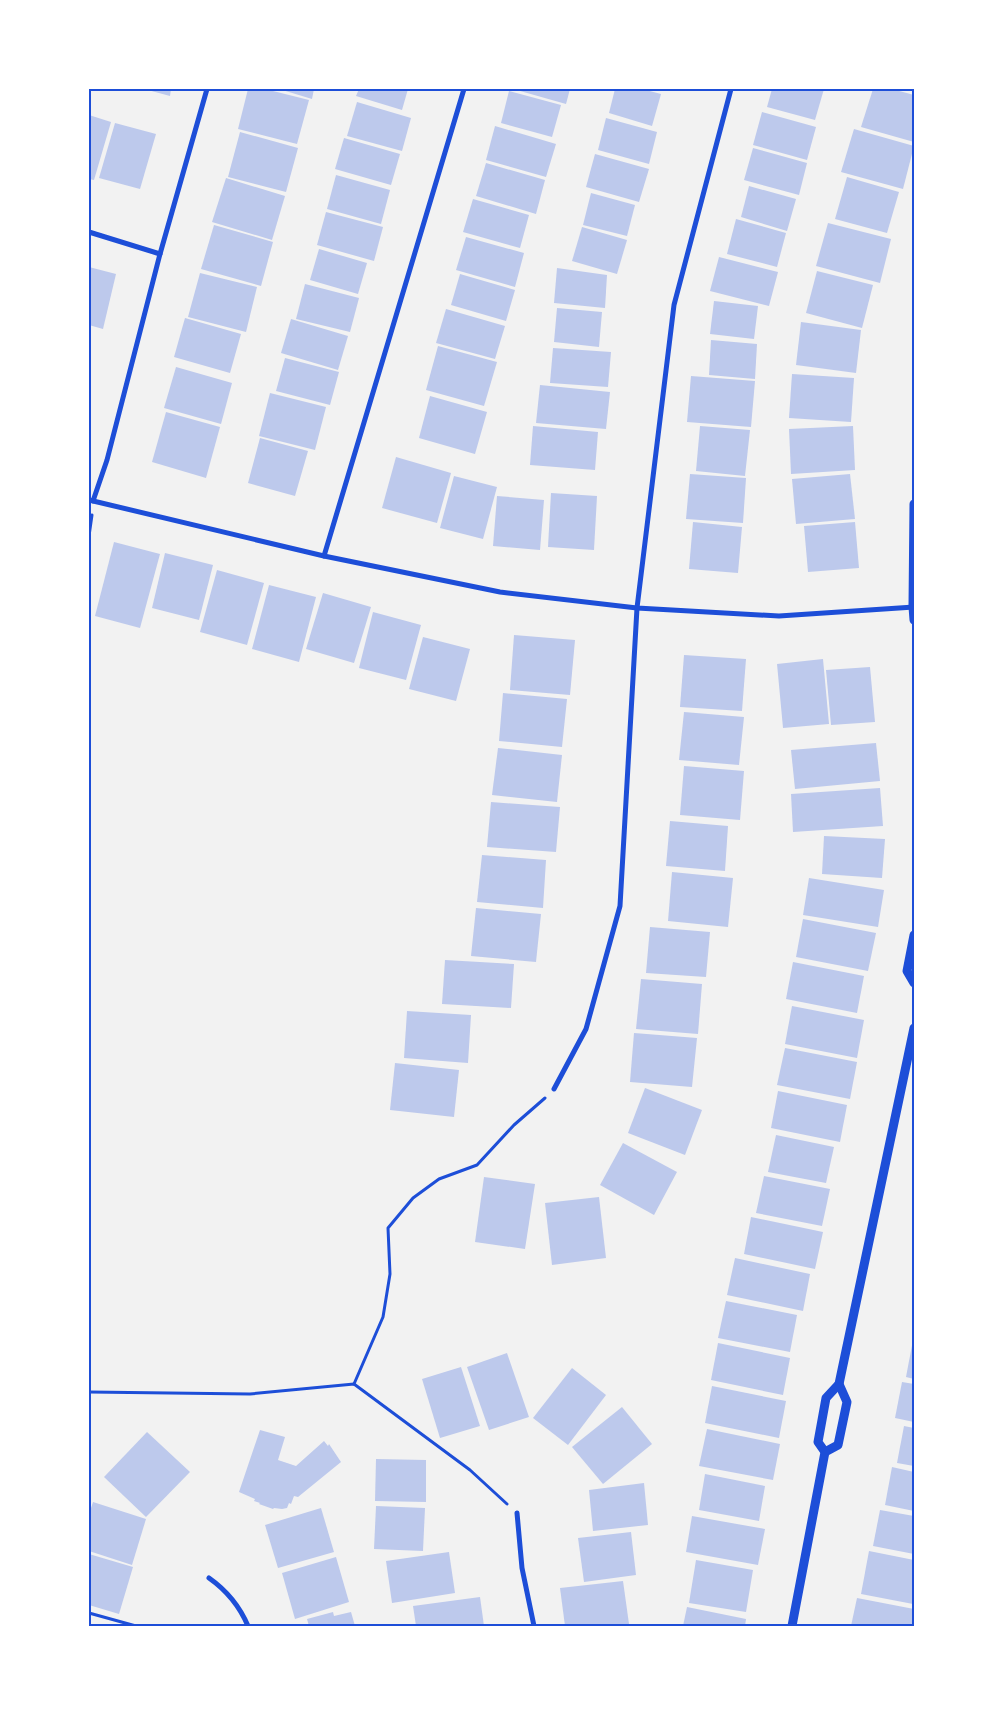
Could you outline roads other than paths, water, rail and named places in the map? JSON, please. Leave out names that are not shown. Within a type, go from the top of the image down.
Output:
[{"type":"street","points":[[207,89],[160,254],[107,460],[91,500],[324,556],[500,592],[637,608],[779,616],[913,607]]},
{"type":"street","points":[[324,556],[464,89]]},
{"type":"street","points":[[554,1089],[586,1029],[620,906],[637,608],[674,305],[731,89]]},
{"type":"street","points":[[89,232],[160,254]]},
{"type":"street","points":[[914,504],[914,620]]},
{"type":"street","points":[[914,935],[907,971],[914,983]]},
{"type":"street","points":[[792,1626],[825,1452],[818,1442],[826,1398],[839,1384],[914,1028]]},
{"type":"street","points":[[825,1452],[838,1445],[848,1402],[839,1384]]},
{"type":"street","points":[[517,1513],[522,1568],[534,1626]]},
{"type":"street","points":[[210,1578],[230,1597],[248,1626]]}]
